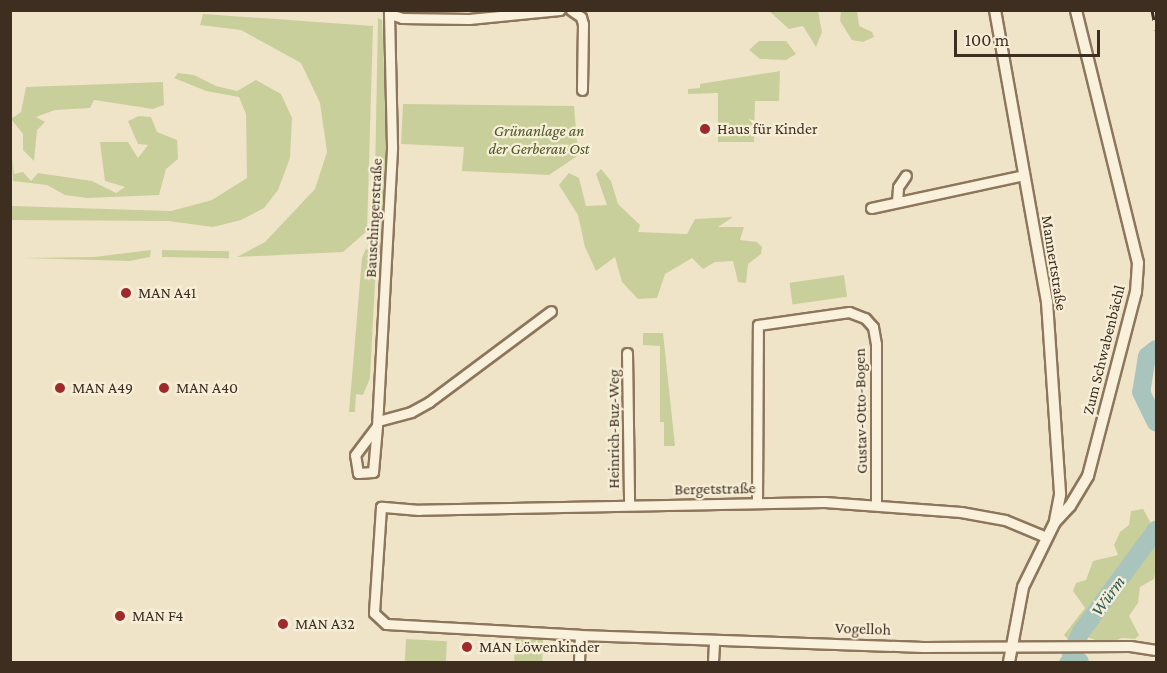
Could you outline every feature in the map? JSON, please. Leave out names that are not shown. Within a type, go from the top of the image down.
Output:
[{"type":"street","points":[[389,12],[402,18],[469,19],[560,10]]},
{"type":"street","points":[[571,10],[581,17],[583,24],[582,90]]},
{"type":"street","name":"Zum Schwabenbächl","points":[[1009,663],[1021,593],[1046,537],[1055,522],[1070,506],[1088,476],[1136,292],[1138,264],[1076,10]]},
{"type":"street","name":"Bauschingerstraße","points":[[378,424],[355,455],[358,473],[373,472],[378,424],[392,146],[389,12]]},
{"type":"street","name":"Mannertstraße","points":[[993,12],[1047,302],[1060,495],[1055,522]]},
{"type":"street","points":[[897,202],[898,187],[906,175]]},
{"type":"street","points":[[871,208],[1023,175]]},
{"type":"street","points":[[378,424],[411,412],[429,402],[551,311]]},
{"type":"street","name":"Gustav-Otto-Bogen","points":[[757,503],[758,325],[849,312],[865,318],[873,327],[876,344],[876,505]]},
{"type":"street","name":"Heinrich-Buz-Weg","points":[[627,353],[629,505]]},
{"type":"street","name":"Bergetstraße","points":[[376,618],[373,593],[381,507],[419,510],[757,503],[876,505],[988,517],[1046,537]]},
{"type":"street","name":"Vogelloh","points":[[376,618],[386,624],[714,640],[1011,647],[1065,646],[1156,650]]},
{"type":"street","points":[[579,663],[580,634]]},
{"type":"street","points":[[713,663],[714,640]]},
{"type":"green space","points":[[769,11],[818,11],[822,32],[816,47],[803,26],[789,29]]},
{"type":"green space","points":[[841,11],[857,11],[859,26],[872,32],[874,37],[863,42],[852,40],[840,21]]},
{"type":"green space","points":[[203,14],[373,26],[367,231],[343,252],[237,257],[265,242],[315,189],[327,152],[320,103],[301,63],[241,30],[200,25]]},
{"type":"green space","points":[[378,18],[382,20],[387,140],[382,248],[376,263],[370,378],[363,395],[356,394],[355,412],[349,412],[362,258],[374,229]]},
{"type":"green space","points":[[759,41],[786,41],[796,54],[786,60],[760,59],[749,50]]},
{"type":"green space","points":[[780,71],[779,101],[755,101],[754,142],[718,142],[718,93],[688,94],[688,89],[700,88],[700,84]]},
{"type":"green space","points":[[178,73],[194,75],[216,86],[237,91],[256,80],[281,94],[292,118],[290,158],[278,190],[264,208],[241,220],[213,227],[168,221],[11,220],[12,206],[171,211],[212,200],[247,178],[246,114],[239,97],[206,91],[174,78]]},
{"type":"green space","points":[[163,82],[164,105],[153,109],[94,100],[90,108],[55,110],[36,117],[45,122],[37,130],[34,161],[23,150],[23,134],[11,119],[21,112],[26,87]]},
{"type":"green space","name":"Grünanlage an der Gerberau Ost","points":[[403,104],[574,106],[577,142],[583,152],[549,175],[462,171],[464,147],[401,144]]},
{"type":"green space","points":[[139,116],[151,117],[157,132],[177,140],[178,159],[166,169],[159,195],[87,198],[65,195],[47,185],[13,181],[12,157],[14,174],[23,172],[31,181],[38,173],[92,181],[116,193],[125,187],[105,181],[100,142],[128,142],[138,158],[148,145],[138,144],[128,121]]},
{"type":"green space","points":[[601,169],[611,181],[618,204],[640,225],[638,232],[687,234],[695,219],[733,217],[718,227],[744,227],[740,240],[757,242],[762,247],[761,254],[748,264],[746,283],[738,282],[733,261],[715,262],[703,269],[692,258],[665,274],[657,298],[638,299],[622,282],[615,257],[596,271],[585,247],[578,215],[559,185],[569,173],[579,178],[586,206],[607,205],[596,174]]},
{"type":"green space","points":[[151,250],[150,257],[130,261],[22,258],[94,257]]},
{"type":"green space","points":[[162,250],[229,251],[229,258],[162,257]]},
{"type":"green space","points":[[844,275],[847,297],[793,304],[790,283]]},
{"type":"green space","points":[[643,333],[663,333],[675,446],[664,446],[664,422],[660,422],[660,346],[643,345]]},
{"type":"green space","points":[[1143,509],[1153,527],[1156,525],[1156,567],[1154,579],[1140,587],[1138,603],[1129,616],[1139,635],[1135,639],[1122,638],[1107,644],[1084,636],[1070,641],[1064,635],[1085,608],[1073,591],[1076,583],[1086,580],[1093,561],[1118,555],[1114,545],[1120,532],[1129,525],[1131,511]]},
{"type":"green space","points":[[515,638],[543,639],[542,662],[514,662]]},
{"type":"green space","points":[[406,639],[447,641],[446,662],[405,662]]},
{"type":"waterway","name":"Würm","points":[[1156,349],[1147,356],[1141,392],[1156,423]]},
{"type":"waterway","name":"Würm","points":[[1080,662],[1071,654],[1081,632],[1156,530]]},
{"type":"waterway","points":[[1064,662],[1071,654]]},
{"type":"railway","points":[[1152,10],[1156,30]]},
{"type":"place","name":"Haus für Kinder","points":[[705,129]]},
{"type":"place","name":"MAN A41","points":[[126,293]]},
{"type":"place","name":"MAN A49","points":[[60,388]]},
{"type":"place","name":"MAN A40","points":[[164,388]]},
{"type":"place","name":"MAN F4","points":[[120,616]]},
{"type":"place","name":"MAN A32","points":[[283,624]]},
{"type":"place","name":"MAN Löwenkinder","points":[[467,647]]}]
